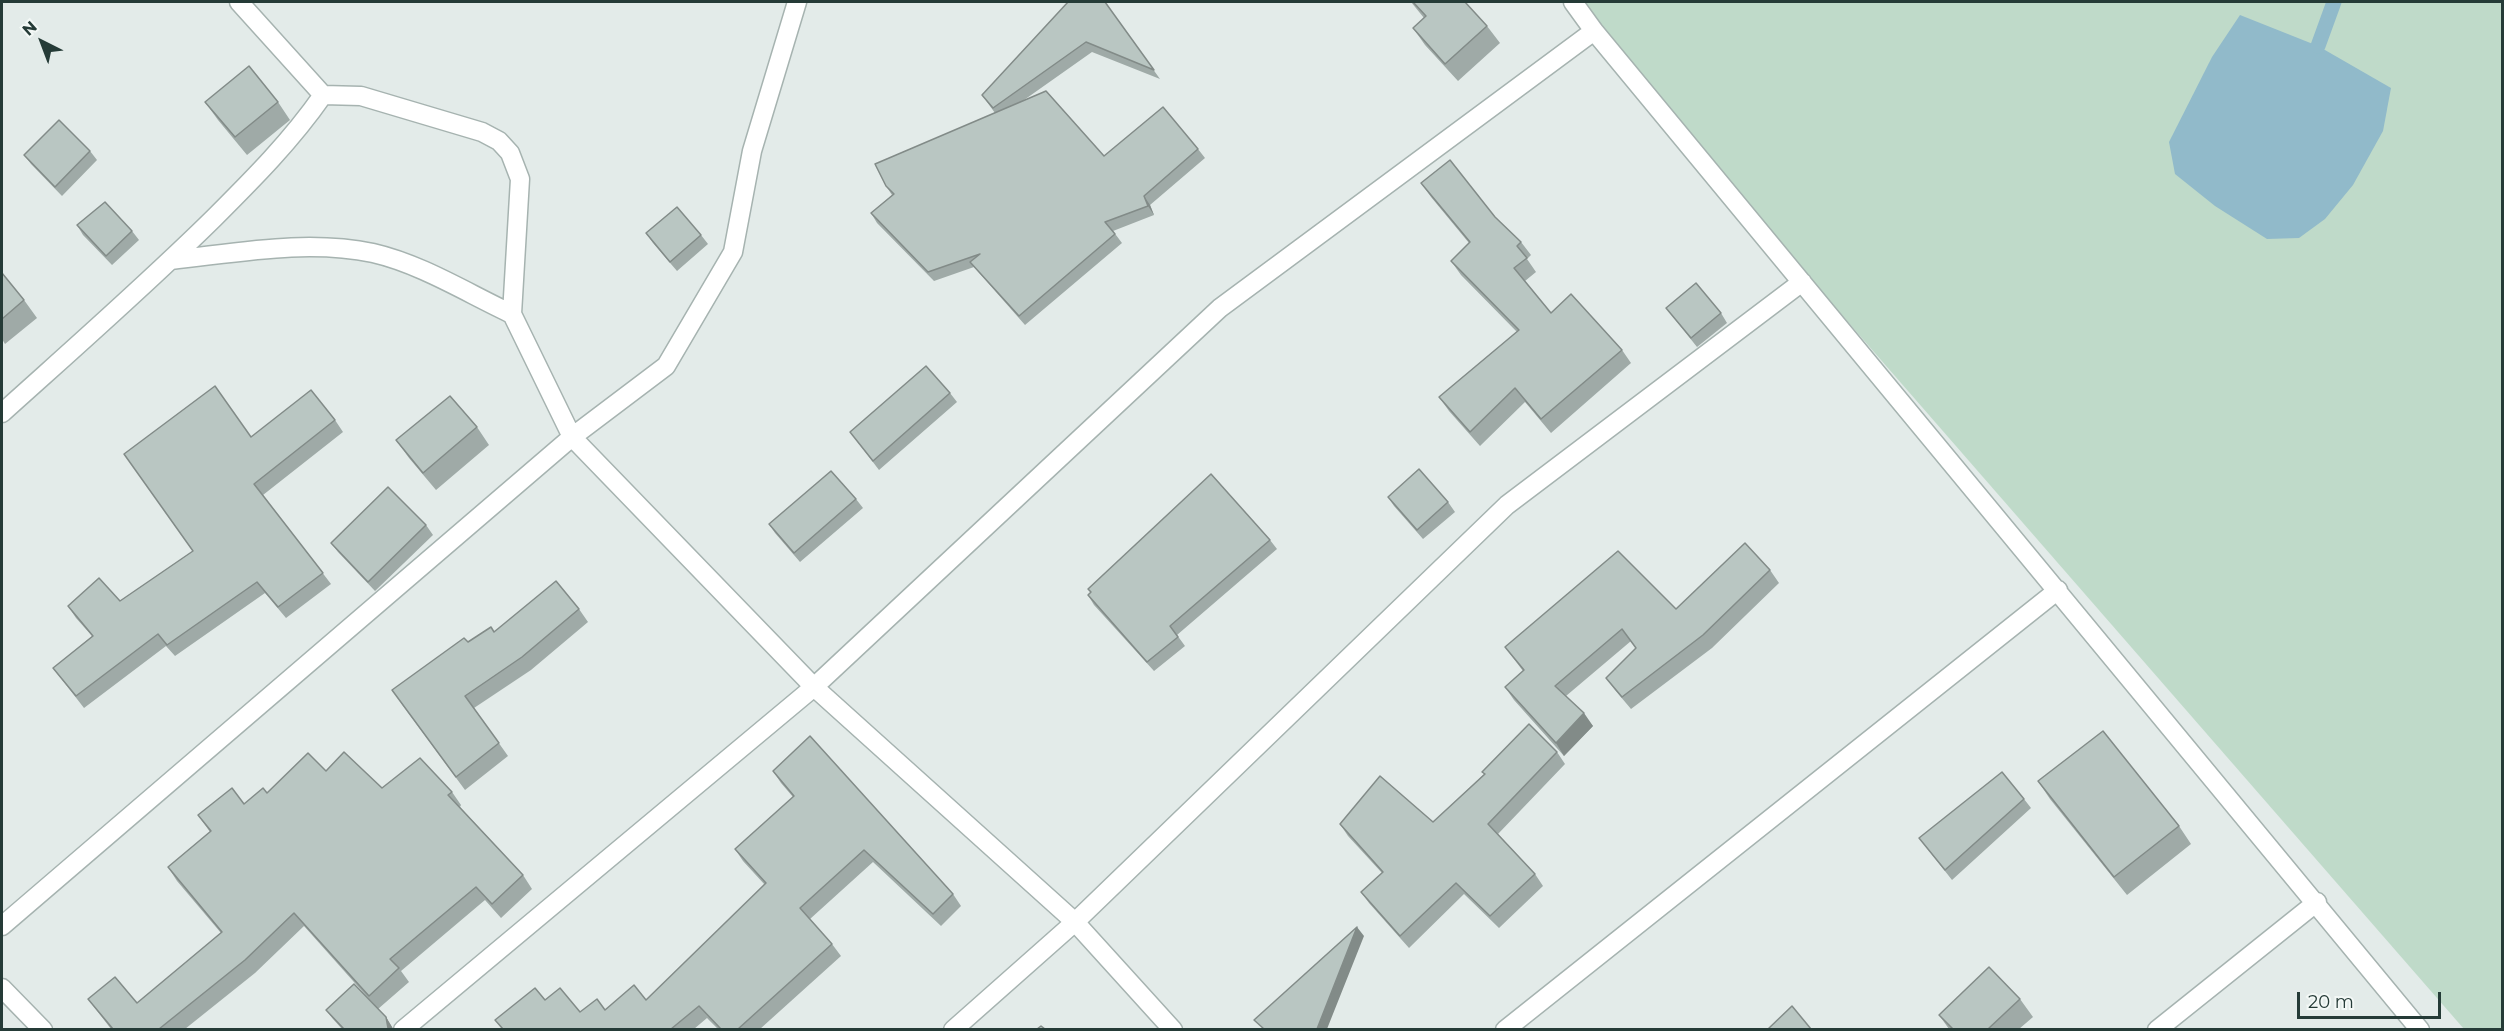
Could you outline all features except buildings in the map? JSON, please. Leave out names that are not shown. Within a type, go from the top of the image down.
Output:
[{"type":"street","points":[[238,2],[323,95],[361,96],[459,124],[499,141],[510,153],[520,179],[512,314],[572,436],[814,687],[1075,922],[1173,1029]]},
{"type":"street","points":[[2,926],[572,436],[666,366],[733,252],[752,151],[797,2]]},
{"type":"street","points":[[1573,2],[1594,31],[2420,1029]]},
{"type":"street","points":[[403,1029],[814,687],[1220,308],[1594,31]]},
{"type":"street","points":[[2,413],[171,260],[293,138],[323,95]]},
{"type":"street","points":[[171,260],[292,246],[372,253],[412,266],[512,314]]},
{"type":"street","points":[[952,1029],[1075,922],[1507,506],[1802,282]]},
{"type":"street","points":[[1505,1029],[2058,590]]},
{"type":"street","points":[[2157,1029],[2317,902]]},
{"type":"street","points":[[2,988],[43,1029]]},
{"type":"green space","points":[[1569,2],[2502,2],[2502,1029],[2464,1029]]},
{"type":"water","points":[[2240,15],[2318,46],[2391,88],[2383,131],[2353,185],[2325,219],[2299,238],[2267,239],[2215,206],[2175,174],[2169,142],[2212,57]]},
{"type":"waterway","points":[[2318,46],[2334,2]]}]
